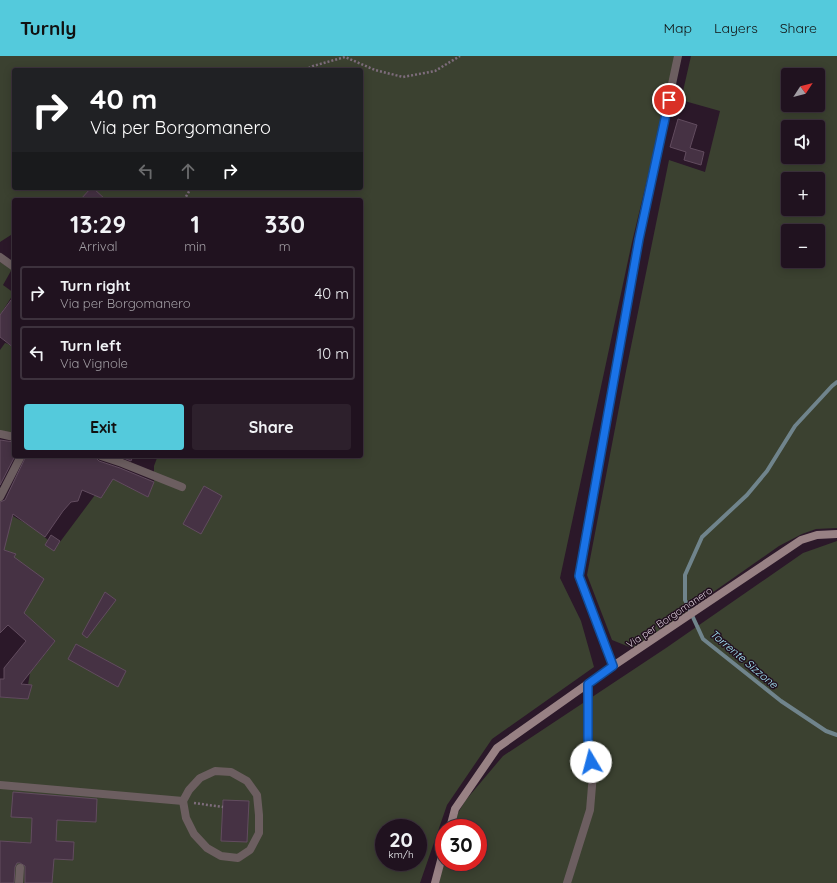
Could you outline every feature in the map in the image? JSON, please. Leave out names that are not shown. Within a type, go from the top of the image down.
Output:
[{"type":"main road","name":"Via per Borgomanero","points":[[452,819],[455,809],[497,748],[613,666],[802,540],[816,535],[837,534]]},
{"type":"main road","points":[[435,883],[438,871]]},
{"type":"street","points":[[613,666],[579,576],[639,239],[678,56]]},
{"type":"street","points":[[0,258],[12,266]]},
{"type":"street","points":[[0,434],[12,437]]},
{"type":"street","points":[[0,497],[20,458]]},
{"type":"street","points":[[107,458],[182,487]]},
{"type":"street","points":[[567,883],[590,810],[593,774],[588,739],[588,684]]},
{"type":"street","points":[[215,771],[231,772],[247,781],[257,795],[259,815],[259,833],[250,850],[238,858],[221,856],[207,848],[194,834],[186,818],[183,801],[189,790],[200,778],[215,771]]},
{"type":"street","points":[[0,785],[183,801]]},
{"type":"street","points":[[19,883],[20,868]]},
{"type":"path","points":[[310,68],[345,57],[375,70],[403,77],[435,71],[460,56]]},
{"type":"path","points":[[183,801],[222,807]]},
{"type":"green space","points":[[0,56],[677,56],[632,242],[560,578],[581,621],[594,667],[492,739],[447,805],[442,819],[435,819],[435,840],[427,863],[427,819],[375,819],[375,871],[424,871],[420,883],[0,883],[0,697],[28,699],[32,685],[28,685],[30,673],[55,641],[0,591],[15,554],[0,549],[7,536],[13,516],[44,536],[48,540],[45,545],[54,550],[95,495],[101,498],[113,479],[148,497],[154,482],[154,466],[157,458],[363,458],[363,198],[12,198],[12,234],[0,242]]},
{"type":"green space","points":[[691,56],[837,56],[837,528],[816,529],[802,534],[779,546],[709,595],[637,650],[612,640],[587,575],[626,371],[669,160],[705,172],[720,111],[681,100]]},
{"type":"green space","points":[[0,262],[12,269],[3,285],[12,292],[12,296],[0,315]]},
{"type":"green space","points":[[5,343],[12,347],[12,435],[0,432],[0,350]]},
{"type":"green space","points":[[837,541],[837,883],[439,883],[442,871],[487,871],[487,819],[456,819],[465,801],[503,756],[666,648],[803,553]]},
{"type":"building","points":[[678,119],[697,125],[690,148],[704,152],[701,165],[684,160],[686,152],[670,147]]},
{"type":"building","points":[[89,190],[95,190],[104,198],[82,198]]},
{"type":"building","points":[[12,299],[12,346],[0,337],[0,315]]},
{"type":"building","points":[[0,440],[12,442],[12,458],[14,458],[0,485]]},
{"type":"building","points":[[25,458],[97,458],[99,461],[154,482],[148,497],[113,479],[101,498],[82,490],[78,501],[71,502],[45,537],[13,514],[4,550],[16,554],[14,557],[44,579],[24,613],[55,641],[21,684],[32,685],[28,699],[0,697],[0,679],[4,679],[4,668],[26,641],[8,625],[0,633],[0,502],[5,500]]},
{"type":"building","points":[[123,458],[132,458],[131,461]]},
{"type":"building","points":[[204,486],[222,496],[201,534],[183,524]]},
{"type":"building","points":[[51,535],[60,541],[54,551],[45,545]]},
{"type":"building","points":[[105,592],[116,600],[87,638],[82,634]]},
{"type":"building","points":[[76,644],[126,671],[118,687],[68,659]]},
{"type":"building","points":[[13,792],[97,799],[96,822],[57,820],[56,841],[74,842],[73,860],[54,859],[52,883],[25,883],[25,866],[17,863],[15,867],[14,883],[0,883],[0,841],[31,843],[32,818],[11,817]]},
{"type":"building","points":[[223,800],[249,801],[247,842],[221,841]]},
{"type":"waterway","name":"Torrente Sizzone","points":[[837,382],[795,426],[767,471],[747,495],[702,537],[685,575],[685,600],[703,639],[781,701],[826,731],[837,735]]},
{"type":"route","points":[[591,762],[588,739],[588,684],[613,666],[579,576],[639,239],[669,100]]}]
